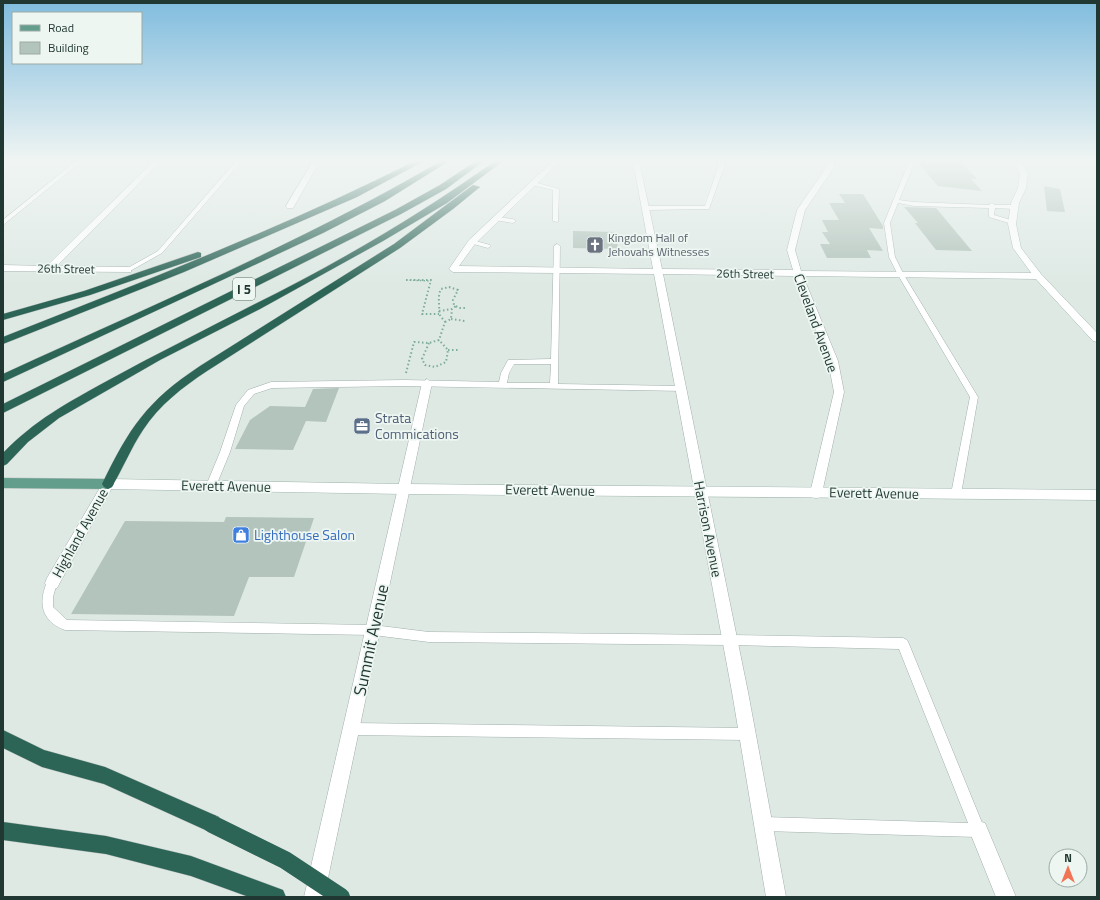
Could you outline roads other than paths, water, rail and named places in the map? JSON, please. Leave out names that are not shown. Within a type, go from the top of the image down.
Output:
[{"type":"highway","points":[[3,341],[167,276],[336,203]]},
{"type":"highway","name":"I 5","points":[[3,378],[320,231],[374,203]]},
{"type":"highway","name":"I 5","points":[[3,409],[414,203]]},
{"type":"highway","points":[[3,461],[39,426],[72,405],[156,358],[289,290],[441,203]]},
{"type":"highway","points":[[108,484],[139,427],[163,398],[214,362],[415,234],[457,203]]},
{"type":"highway","points":[[3,317],[125,281],[316,212]]},
{"type":"highway","points":[[3,739],[42,758],[105,776],[212,824],[285,860],[341,897]]},
{"type":"highway","points":[[3,831],[106,845],[191,866],[276,897]]},
{"type":"main road","name":"Everett Avenue","points":[[3,482],[108,484]]},
{"type":"street","points":[[49,269],[116,203]]},
{"type":"street","points":[[472,242],[514,203]]},
{"type":"street","name":"Harrison Avenue","points":[[644,203],[730,640],[776,897]]},
{"type":"street","name":"Cleveland Avenue","points":[[806,203],[801,210],[791,250],[798,274],[833,361],[839,392],[816,493]]},
{"type":"street","points":[[1016,203],[1012,222],[1013,235],[1017,248],[1038,276],[1097,339]]},
{"type":"street","name":"26th Street","points":[[472,242],[453,269],[658,273],[1038,276]]},
{"type":"street","name":"26th Street","points":[[3,268],[128,270]]},
{"type":"street","name":"Summit Avenue","points":[[314,897],[427,383]]},
{"type":"street","name":"Everett Avenue","points":[[108,484],[404,489],[1097,495]]},
{"type":"street","name":"Highland Avenue","points":[[52,583],[108,484]]},
{"type":"street","points":[[978,830],[1006,897]]},
{"type":"lane","points":[[3,223],[28,203]]},
{"type":"lane","points":[[128,270],[160,252],[203,203]]},
{"type":"lane","points":[[556,203],[556,221]]},
{"type":"lane","points":[[645,208],[707,208],[709,203]]},
{"type":"lane","points":[[895,203],[887,223],[892,258],[974,397],[956,494]]},
{"type":"lane","points":[[911,203],[1015,207]]},
{"type":"lane","points":[[992,205],[991,216],[1012,222]]},
{"type":"lane","points":[[497,219],[513,221]]},
{"type":"lane","points":[[472,242],[488,246]]},
{"type":"lane","points":[[554,386],[558,271],[557,246]]},
{"type":"lane","points":[[503,385],[505,373],[511,362],[555,361]]},
{"type":"lane","points":[[211,486],[225,452],[240,405],[250,392],[271,385],[292,383],[427,383],[681,388]]},
{"type":"lane","points":[[52,583],[46,599],[51,615],[65,625],[373,630],[429,637],[730,640],[903,644],[978,830],[763,824]]},
{"type":"lane","points":[[351,730],[747,734]]},
{"type":"place","name":"Kingdom Hall of Jehovahs Witnesses","points":[[595,245]]},
{"type":"place","name":"Strata Commications","points":[[362,426]]},
{"type":"place","name":"Lighthouse Salon","points":[[241,535]]}]
